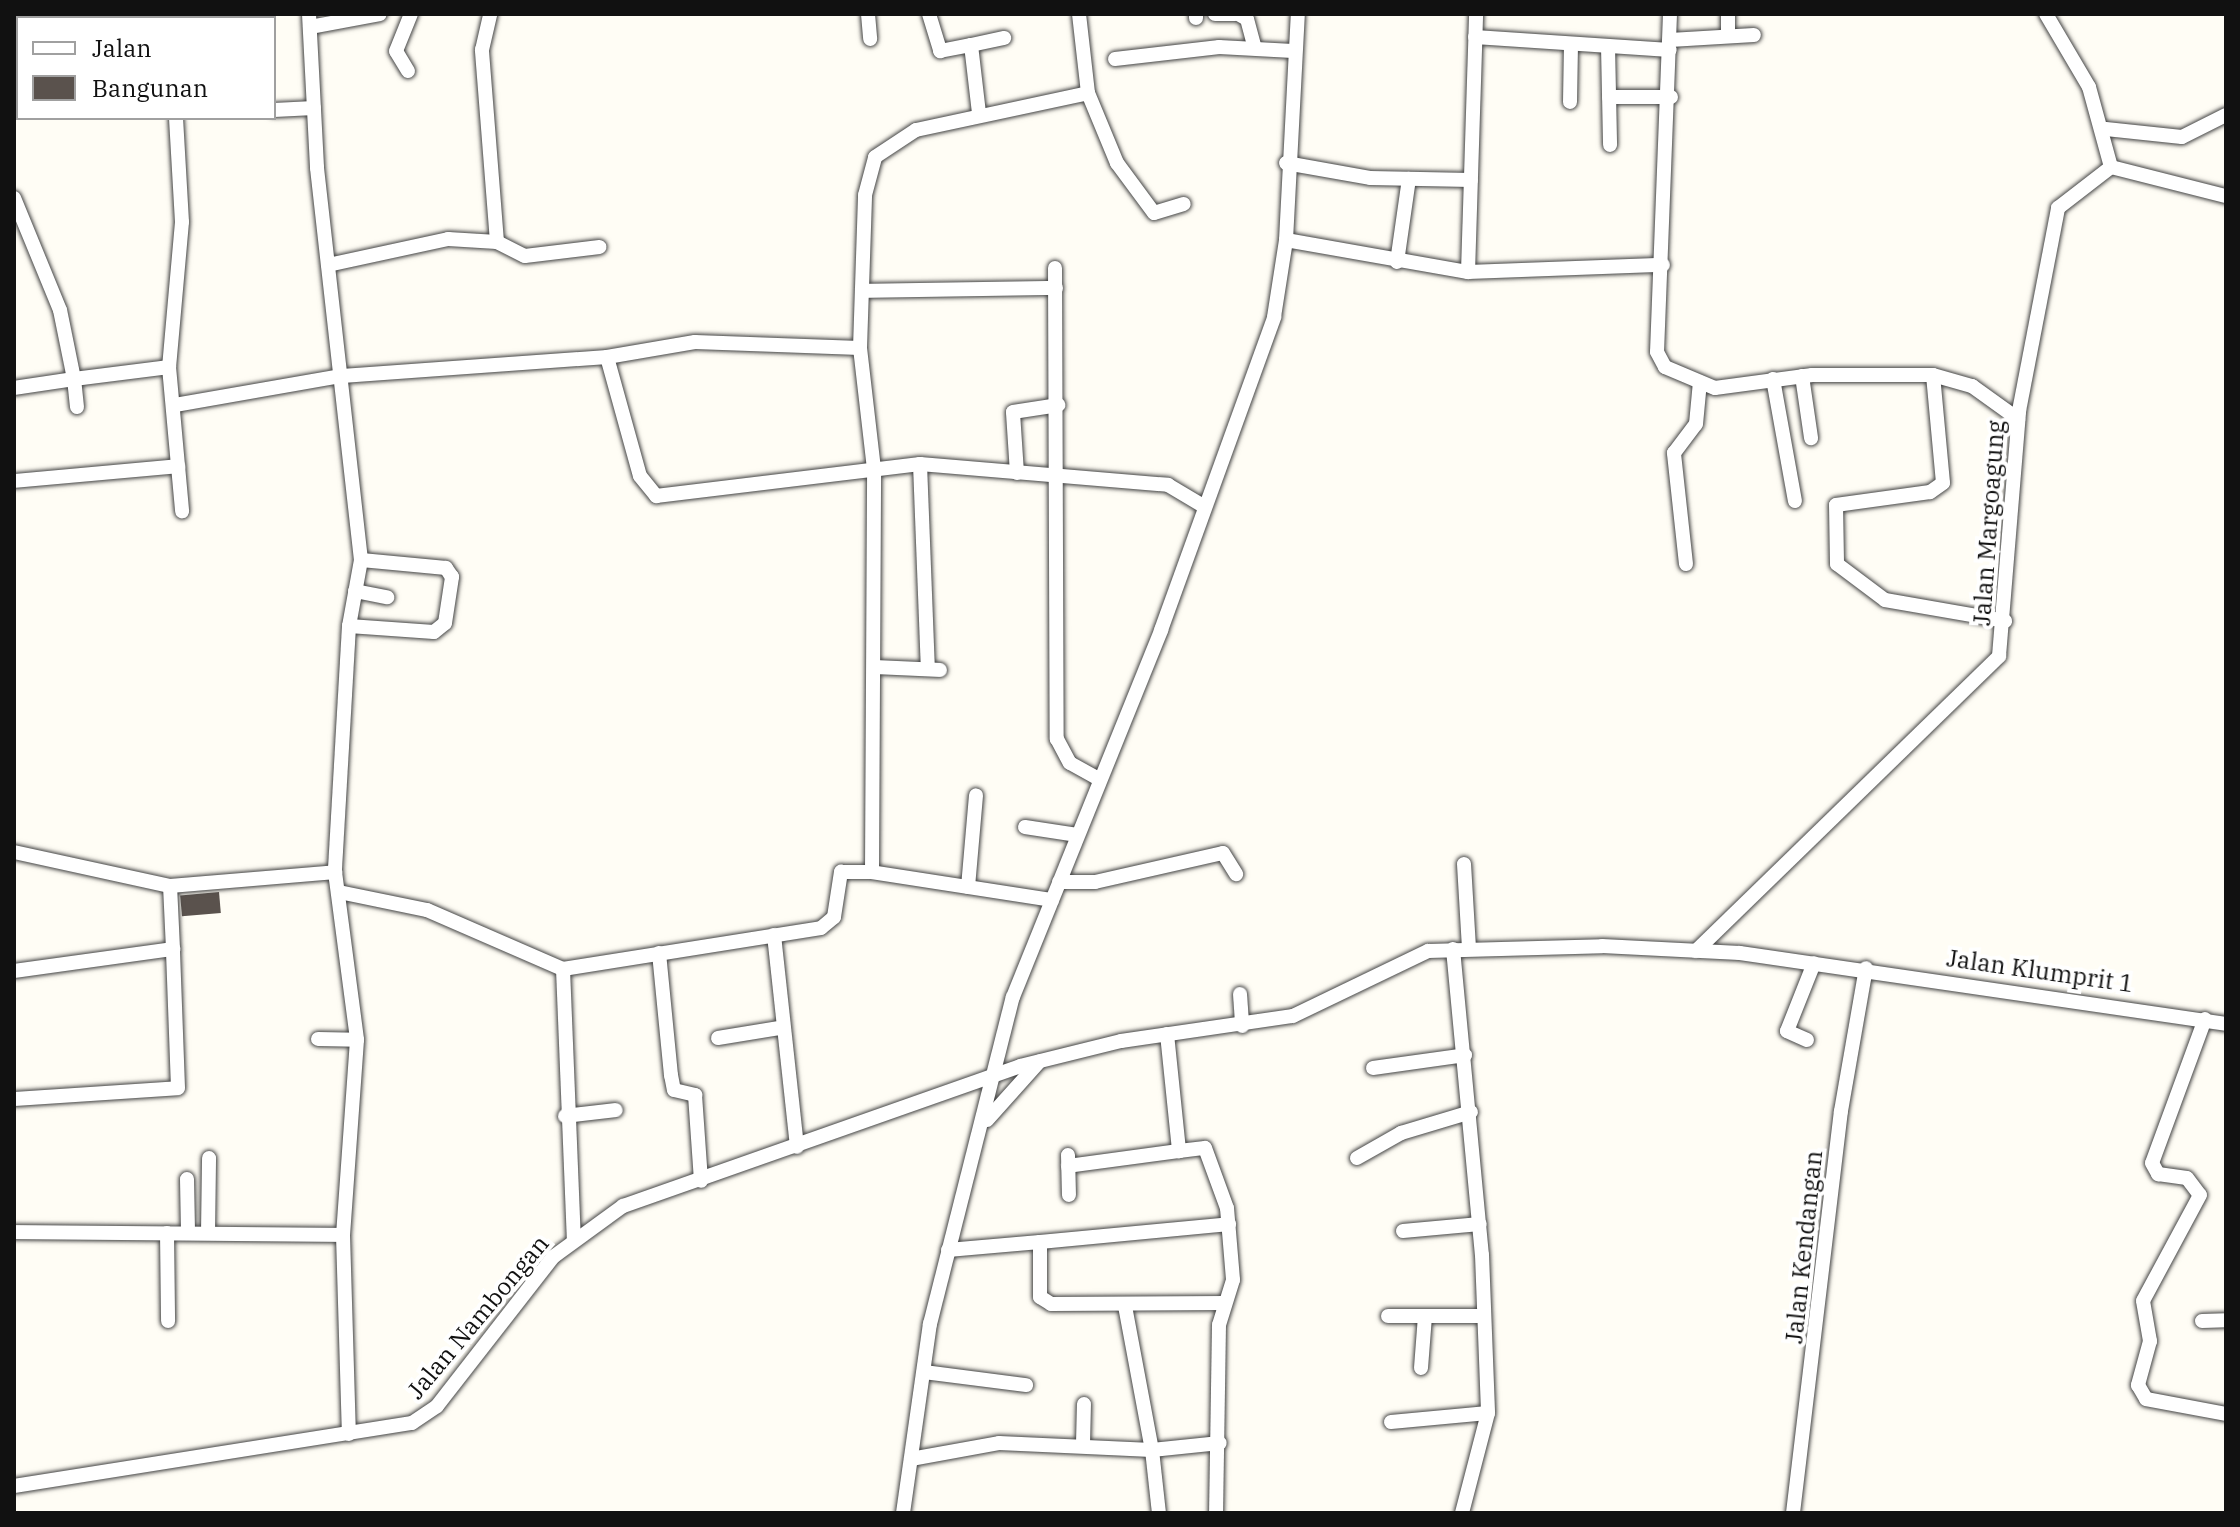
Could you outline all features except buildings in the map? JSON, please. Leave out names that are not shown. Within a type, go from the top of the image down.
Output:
[{"type":"street","points":[[349,1434],[343,1235],[357,1040],[335,872],[349,626],[361,560],[328,265],[309,20],[380,14]]},
{"type":"street","points":[[408,71],[396,51],[411,14]]},
{"type":"street","points":[[490,14],[482,50],[497,242]]},
{"type":"street","points":[[868,14],[870,39]]},
{"type":"street","points":[[929,14],[940,51],[1004,38]]},
{"type":"street","points":[[1079,14],[1088,93],[1106,142],[1148,206],[1159,215],[1184,204]]},
{"type":"street","points":[[1215,14],[1237,14],[1247,19],[1255,48]]},
{"type":"street","points":[[903,1513],[924,1372],[948,1250],[986,1120],[1013,997],[1274,317],[1286,240],[1286,163],[1298,14]]},
{"type":"street","points":[[1468,272],[1476,14]]},
{"type":"street","points":[[1670,14],[1671,97],[1657,352],[1665,367],[1700,382],[1724,387],[1802,376],[1933,375],[1972,386],[2018,419]]},
{"type":"street","points":[[1728,14],[1728,34]]},
{"type":"street","points":[[2046,14],[2106,129],[2111,167],[2226,196]]},
{"type":"street","points":[[1475,37],[1571,46],[1608,46],[1670,45],[1728,34],[1754,35]]},
{"type":"street","points":[[971,45],[979,113]]},
{"type":"street","points":[[1570,102],[1571,46]]},
{"type":"street","points":[[1608,46],[1610,145]]},
{"type":"street","points":[[1115,59],[1255,48],[1293,51]]},
{"type":"street","points":[[872,872],[876,667],[874,469],[860,348],[870,167],[894,141],[916,130],[979,113],[1088,93]]},
{"type":"street","points":[[1609,97],[1671,97]]},
{"type":"street","points":[[276,110],[314,108]]},
{"type":"street","points":[[2106,129],[2182,137],[2226,115]]},
{"type":"street","points":[[176,120],[182,222],[169,367],[175,405],[182,511]]},
{"type":"street","points":[[1286,163],[1409,179],[1471,180]]},
{"type":"street","name":"Jalan Margoagung","points":[[1696,951],[1978,683],[2001,652],[2018,419],[2055,214],[2111,167]]},
{"type":"street","points":[[1397,262],[1409,179]]},
{"type":"street","points":[[14,198],[60,310],[77,407]]},
{"type":"street","points":[[328,265],[448,239],[497,242],[525,256],[599,247]]},
{"type":"street","points":[[1286,240],[1397,262],[1468,272],[1663,265]]},
{"type":"street","points":[[1055,268],[1059,478],[1057,739],[1070,763],[1099,779]]},
{"type":"street","points":[[862,291],[1056,288]]},
{"type":"street","points":[[175,405],[342,376],[607,357],[695,342],[860,348]]},
{"type":"street","points":[[607,357],[640,476],[656,496],[920,464],[1168,485],[1203,501]]},
{"type":"street","points":[[14,388],[169,367]]},
{"type":"street","points":[[1933,375],[1943,483],[1930,492],[1836,505],[1837,564],[1885,600],[2005,621]]},
{"type":"street","points":[[1802,376],[1811,438]]},
{"type":"street","points":[[1773,379],[1795,501]]},
{"type":"street","points":[[1686,564],[1674,453],[1696,424],[1700,382]]},
{"type":"street","points":[[1017,473],[1013,412],[1058,405]]},
{"type":"street","points":[[876,667],[934,670],[920,464]]},
{"type":"street","points":[[14,481],[178,466]]},
{"type":"street","points":[[349,626],[434,632],[445,623],[452,577],[446,568],[361,560]]},
{"type":"street","points":[[355,591],[387,597]]},
{"type":"street","points":[[968,887],[976,795]]},
{"type":"street","points":[[1025,827],[1077,835]]},
{"type":"street","points":[[14,852],[170,886],[335,872]]},
{"type":"street","points":[[1059,882],[1095,882],[1223,853],[1236,874]]},
{"type":"street","points":[[1464,864],[1469,948]]},
{"type":"street","points":[[339,892],[414,906],[563,969],[828,926],[842,870],[1052,900]]},
{"type":"street","points":[[14,1099],[178,1088],[170,886]]},
{"type":"street","points":[[774,935],[779,1028],[797,1147]]},
{"type":"street","points":[[14,971],[173,949]]},
{"type":"street","points":[[1453,949],[1480,1224],[1488,1413],[1462,1513]]},
{"type":"street","name":"Jalan Klumprit 1","points":[[1453,949],[1696,951],[1866,968],[2226,1024]]},
{"type":"street","name":"Jalan Nambongan","points":[[14,1486],[396,1428],[437,1406],[535,1277],[574,1238],[623,1206],[797,1147],[995,1074],[1040,1061],[1167,1034],[1242,1026],[1319,1007],[1408,959],[1453,949]]},
{"type":"street","points":[[659,953],[671,1075],[674,1090],[695,1095],[701,1181]]},
{"type":"street","points":[[1807,1040],[1787,1031],[1814,963]]},
{"type":"street","name":"Jalan Kendangan","points":[[1793,1513],[1866,968]]},
{"type":"street","points":[[563,969],[565,1116],[574,1238]]},
{"type":"street","points":[[1240,994],[1242,1026]]},
{"type":"street","points":[[2205,1019],[2152,1163],[2158,1174],[2187,1178],[2200,1195],[2143,1301],[2150,1341],[2138,1385],[2146,1399],[2226,1414]]},
{"type":"street","points":[[718,1038],[779,1028]]},
{"type":"street","points":[[1167,1034],[1179,1151]]},
{"type":"street","points":[[318,1039],[357,1040]]},
{"type":"street","points":[[1373,1068],[1465,1055]]},
{"type":"street","points":[[986,1120],[1040,1061]]},
{"type":"street","points":[[565,1116],[616,1110]]},
{"type":"street","points":[[1357,1158],[1401,1133],[1471,1112]]},
{"type":"street","points":[[1069,1195],[1068,1161],[1205,1148],[1229,1224],[1233,1280],[1225,1303],[1217,1358],[1220,1443],[1216,1513]]},
{"type":"street","points":[[208,1233],[209,1158]]},
{"type":"street","points":[[187,1179],[188,1233]]},
{"type":"street","points":[[948,1250],[1229,1224]]},
{"type":"street","points":[[1403,1231],[1480,1224]]},
{"type":"street","points":[[14,1232],[343,1235]]},
{"type":"street","points":[[167,1233],[168,1321]]},
{"type":"street","points":[[1040,1242],[1042,1301],[1125,1306],[1225,1303]]},
{"type":"street","points":[[1125,1306],[1152,1450],[1159,1513]]},
{"type":"street","points":[[1388,1316],[1484,1316]]},
{"type":"street","points":[[1421,1368],[1425,1316]]},
{"type":"street","points":[[2202,1321],[2226,1320]]},
{"type":"street","points":[[924,1372],[1026,1385]]},
{"type":"street","points":[[1083,1444],[1084,1404]]},
{"type":"street","points":[[1391,1422],[1488,1413]]},
{"type":"street","points":[[911,1459],[999,1443],[1083,1444],[1152,1450],[1220,1443]]}]
